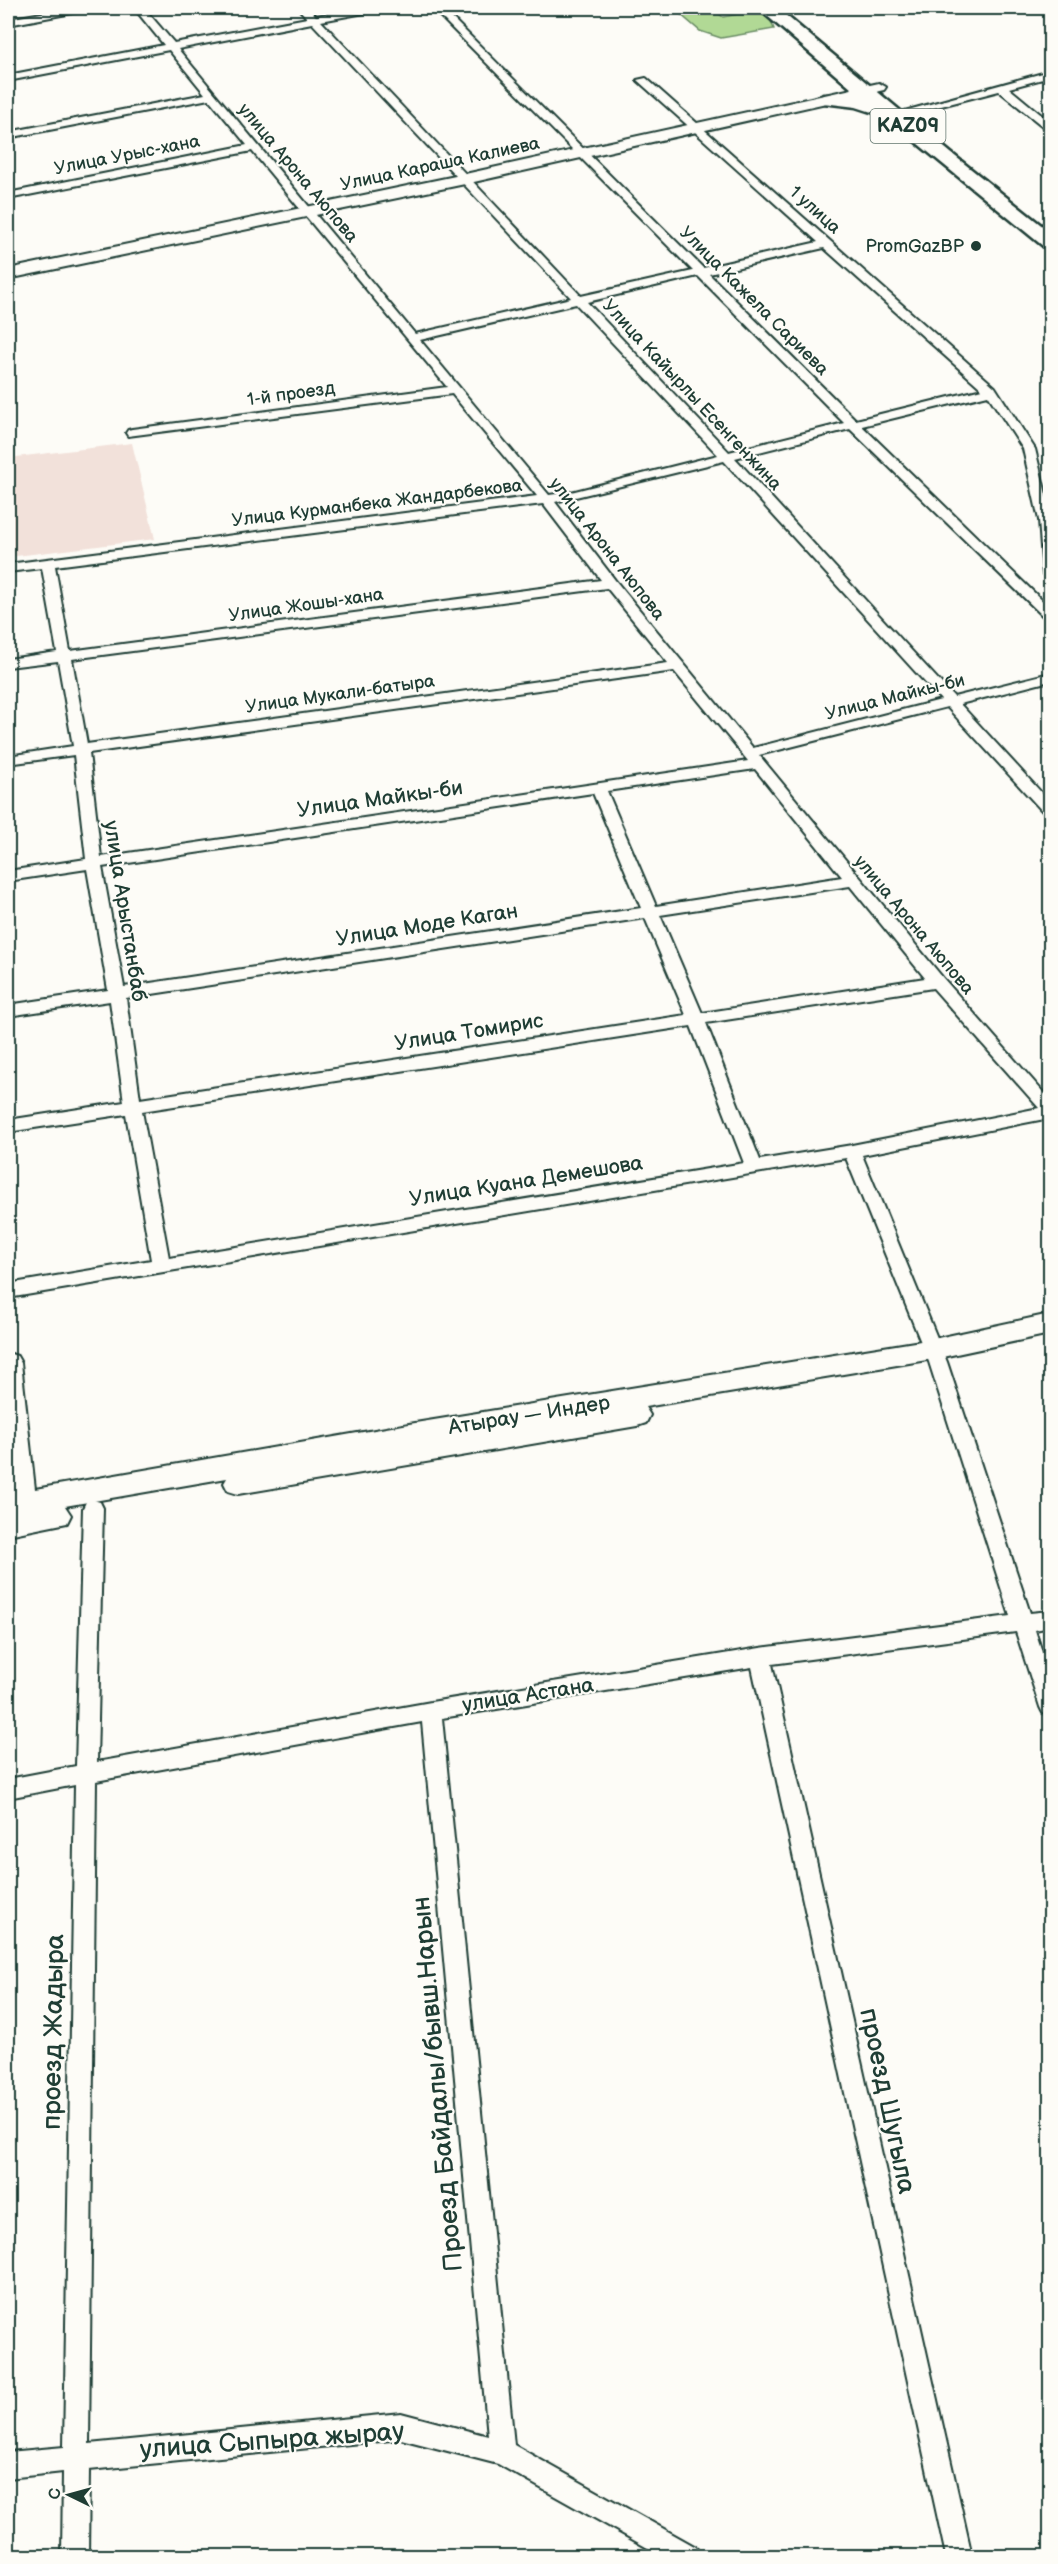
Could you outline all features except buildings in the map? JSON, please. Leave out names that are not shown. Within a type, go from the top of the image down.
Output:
[{"type":"highway","name":"KAZ09","points":[[767,8],[837,66],[872,89]]},
{"type":"highway","name":"KAZ09","points":[[781,8],[872,89],[1050,229]]},
{"type":"highway","points":[[831,98],[844,84],[837,66]]},
{"type":"highway","points":[[831,98],[860,101],[902,113]]},
{"type":"highway","name":"KAZ09","points":[[902,113],[1050,242]]},
{"type":"main road","name":"Улица Караша Калиева","points":[[8,274],[465,179],[872,89]]},
{"type":"main road","name":"Атырау — Индер","points":[[15,1513],[93,1508],[426,1453],[935,1355],[1050,1324]]},
{"type":"main road","name":"Атырау — Индер","points":[[15,1513],[408,1435],[935,1355],[1050,1342]]},
{"type":"main road","points":[[8,1363],[15,1513]]},
{"type":"street","points":[[8,22],[83,8]]},
{"type":"street","name":"улица Арона Аюпова","points":[[139,8],[546,499],[610,583],[937,982],[1050,1111]]},
{"type":"street","name":"Улица Кайырлы Есенгенжина","points":[[303,8],[728,457],[1050,811]]},
{"type":"street","points":[[8,78],[375,8]]},
{"type":"street","name":"Улица Кажела Сариева","points":[[437,8],[854,426],[1050,615]]},
{"type":"street","points":[[902,113],[1050,74]]},
{"type":"street","name":"1 улица","points":[[642,80],[991,390],[1029,449],[1046,520],[1050,574]]},
{"type":"street","points":[[1002,88],[1050,126]]},
{"type":"street","points":[[8,135],[210,96]]},
{"type":"street","name":"Улица Урыс-хана","points":[[8,196],[254,147]]},
{"type":"street","points":[[412,338],[580,302],[826,244]]},
{"type":"street","name":"1-й проезд","points":[[132,433],[455,390]]},
{"type":"street","name":"Улица Курманбека Жандарбекова","points":[[8,568],[571,496],[991,390]]},
{"type":"street","name":"улица Арыстанбаб","points":[[48,564],[81,750],[94,864],[161,1264]]},
{"type":"street","name":"Улица Жошы-хана","points":[[8,663],[610,583]]},
{"type":"street","name":"Улица Мукали-батыра","points":[[8,760],[678,666]]},
{"type":"street","name":"Улица Майкы-би","points":[[8,876],[598,788],[754,759],[1050,677]]},
{"type":"street","points":[[598,788],[696,1019],[754,1167]]},
{"type":"street","name":"Улица Моде Каган","points":[[8,1011],[854,880]]},
{"type":"street","name":"Улица Томирис","points":[[8,1126],[937,982]]},
{"type":"street","name":"Улица Куана Демешова","points":[[8,1291],[852,1151],[1050,1111]]},
{"type":"street","points":[[852,1151],[935,1355],[1050,1707]]},
{"type":"street","name":"проезд Жадыра","points":[[75,2556],[86,1773],[93,1508]]},
{"type":"street","name":"улица Астана","points":[[8,1788],[431,1711],[760,1657],[1022,1624],[1050,1618]]},
{"type":"street","name":"проезд Шугыла","points":[[760,1657],[959,2556]]},
{"type":"street","name":"Проезд Байдалы/бывш.Нарын","points":[[431,1711],[502,2452]]},
{"type":"street","name":"улица Сыпыра жырау","points":[[8,2465],[401,2426],[502,2452],[687,2556]]},
{"type":"shaded area","points":[[132,443],[155,539],[8,557],[8,458]]},
{"type":"green space","points":[[673,8],[711,8],[723,17],[759,10],[770,19],[774,29],[721,38],[700,31]]},
{"type":"place","name":"PromGazBP","points":[[976,246]]}]
